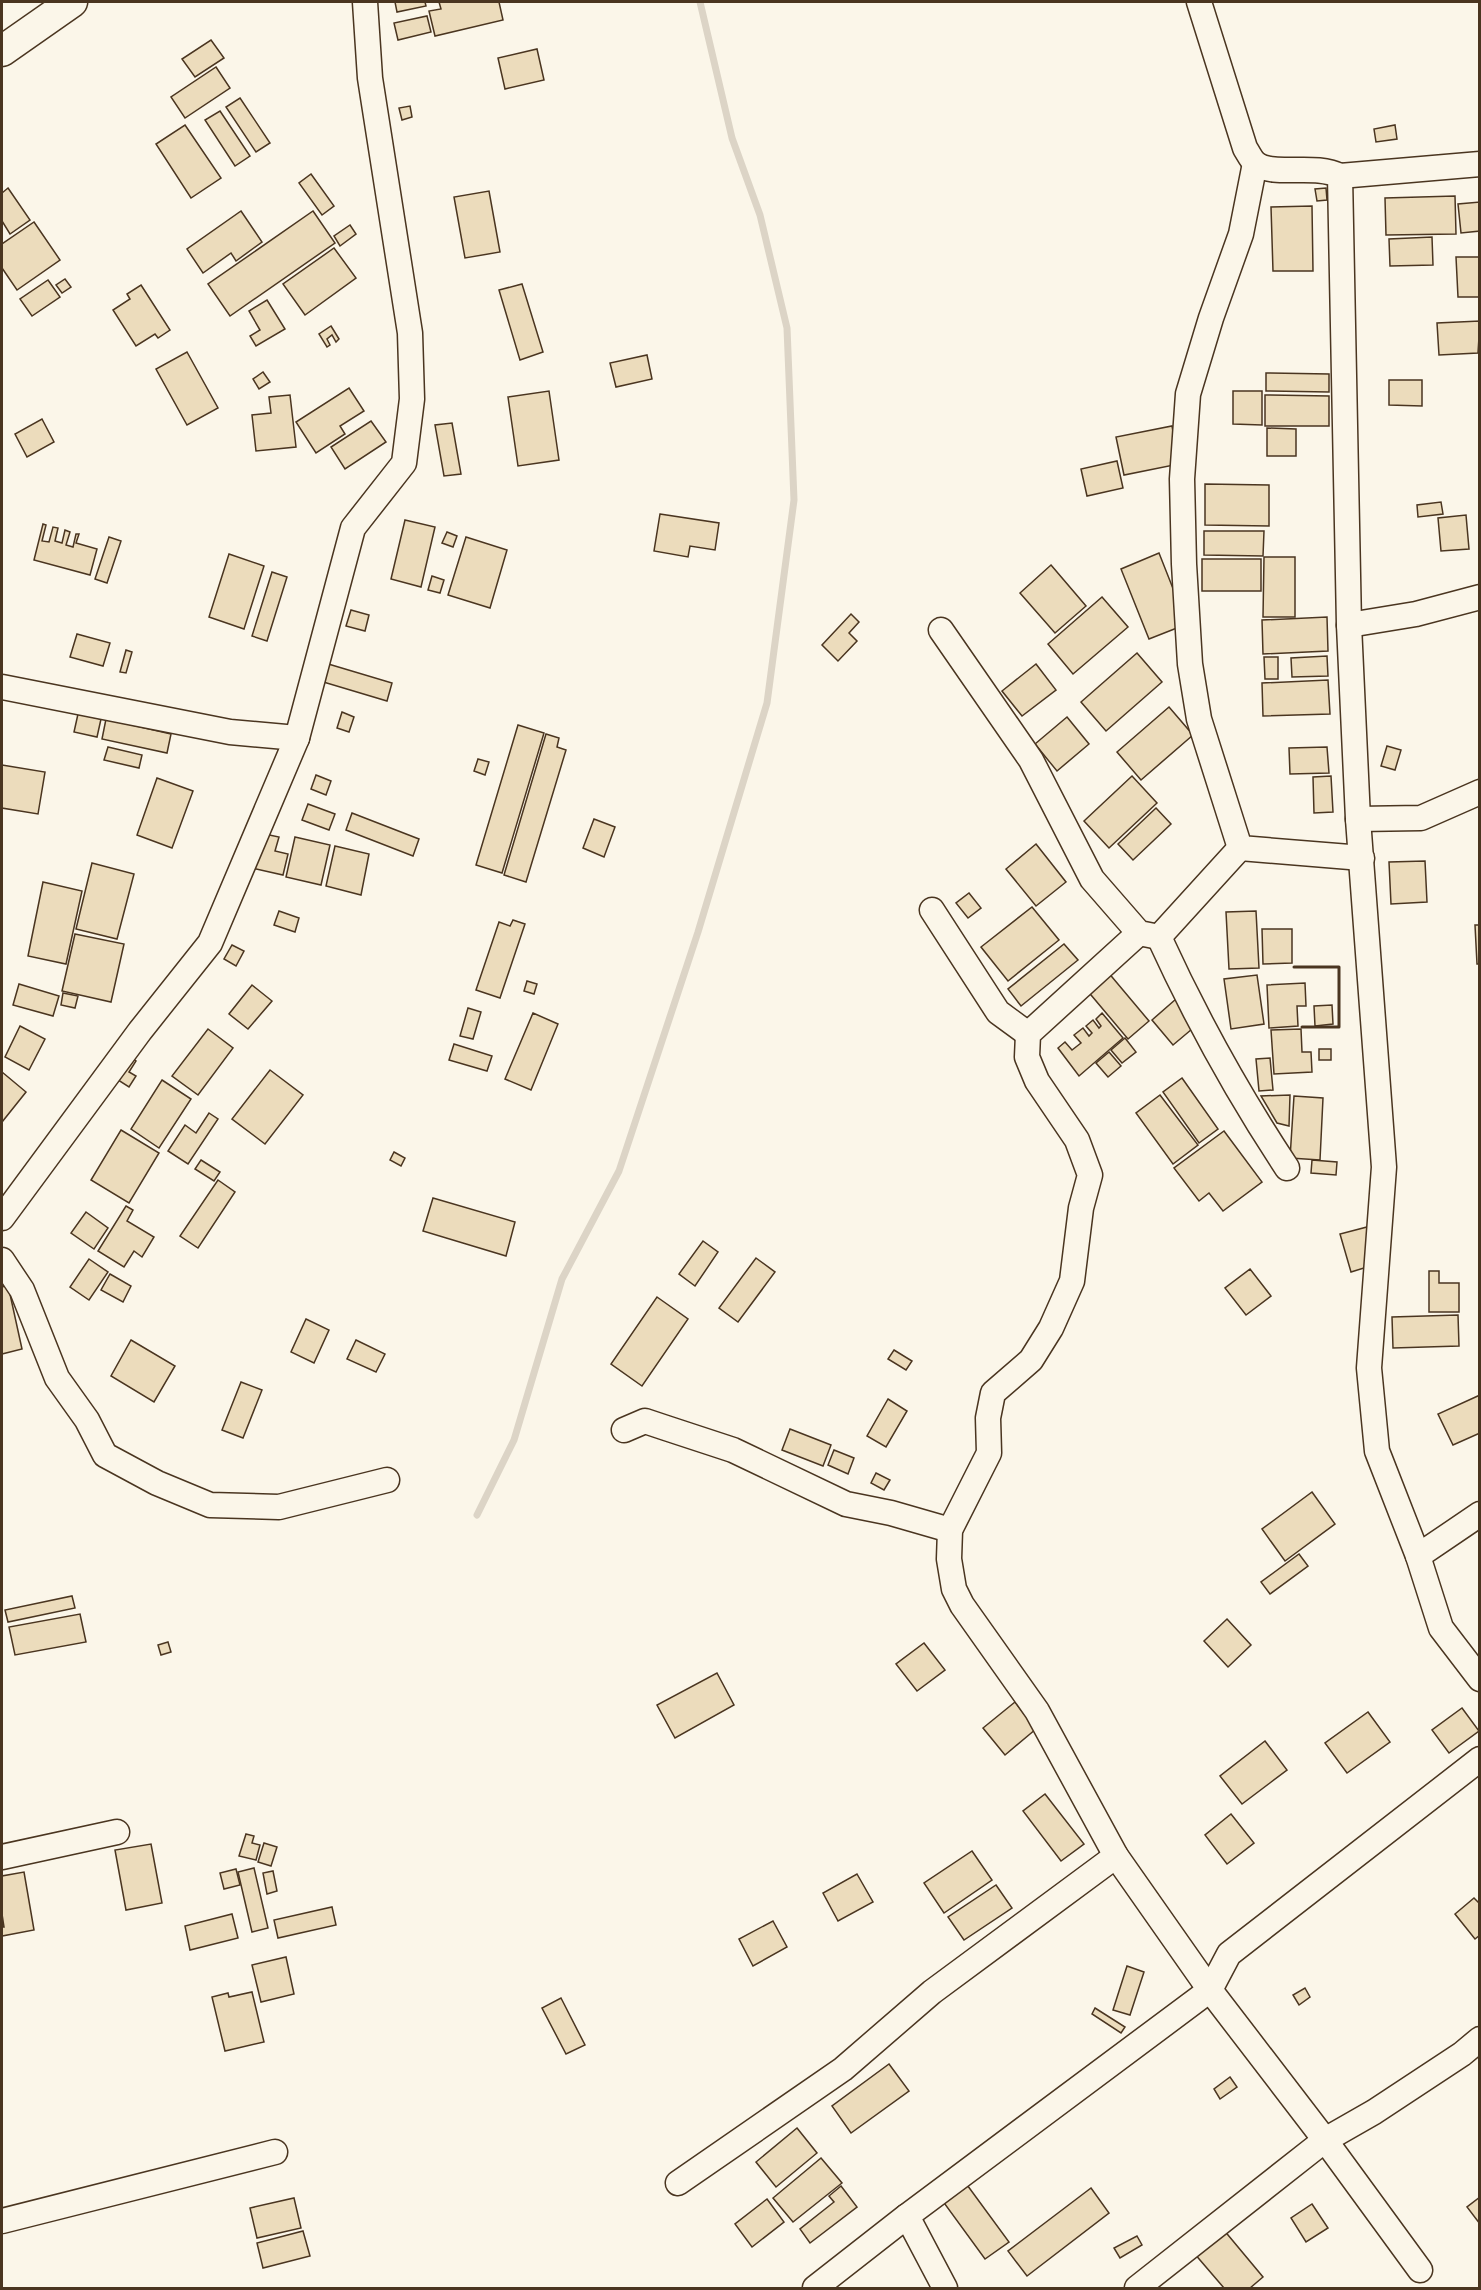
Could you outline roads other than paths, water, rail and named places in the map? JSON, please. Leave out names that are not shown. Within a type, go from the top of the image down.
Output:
[{"type":"main road","points":[[2,51],[72,2]]},
{"type":"street","points":[[2,1218],[140,1031],[210,943],[297,738],[353,528],[404,462],[412,399],[410,333],[370,78],[365,2]]},
{"type":"street","points":[[1199,2],[1245,148],[1255,163],[1268,168],[1329,170],[1340,176],[1479,164]]},
{"type":"street","points":[[1240,848],[1199,719],[1190,664],[1182,479],[1188,394],[1211,318],[1241,234],[1255,163]]},
{"type":"street","points":[[1340,176],[1349,625],[1358,819],[1384,1167],[1369,1368],[1377,1451],[1418,1556],[1442,1628],[1479,1679]]},
{"type":"street","points":[[1349,625],[1416,614],[1479,597]]},
{"type":"street","points":[[941,630],[1031,760],[1092,879],[1149,935],[1254,1119],[1287,1168]]},
{"type":"street","points":[[2,687],[230,732],[297,738]]},
{"type":"street","points":[[1358,819],[1421,818],[1479,792]]},
{"type":"street","points":[[1362,858],[1240,848],[1149,935],[1028,1034],[1027,1057],[1037,1081],[1077,1140],[1090,1175],[1081,1208],[1072,1281],[1051,1328],[1031,1360],[993,1392],[988,1418],[989,1453],[950,1530],[949,1559],[954,1589],[962,1605],[1037,1711],[1116,1856],[1210,1990],[1325,2140],[1420,2270]]},
{"type":"street","points":[[932,910],[998,1012],[1028,1034]]},
{"type":"street","points":[[2,1260],[22,1290],[57,1378],[87,1420],[105,1455],[156,1483],[210,1505],[279,1507],[387,1480]]},
{"type":"street","points":[[624,1430],[645,1421],[733,1450],[846,1504],[891,1513],[950,1530]]},
{"type":"street","points":[[1418,1556],[1479,1514]]},
{"type":"street","points":[[815,2289],[907,2216],[1210,1990],[1228,1954],[1479,1759]]},
{"type":"street","points":[[2,1857],[117,1832]]},
{"type":"street","points":[[678,2183],[843,2069],[932,1992],[1116,1856]]},
{"type":"street","points":[[1137,2289],[1325,2140],[1374,2112],[1462,2054],[1479,2039]]},
{"type":"street","points":[[2,2221],[275,2152]]},
{"type":"street","points":[[907,2216],[945,2289]]},
{"type":"waterway","points":[[477,1515],[514,1440],[562,1279],[619,1171],[698,932],[767,703],[794,500],[787,328],[760,215],[732,138],[700,2]]}]
